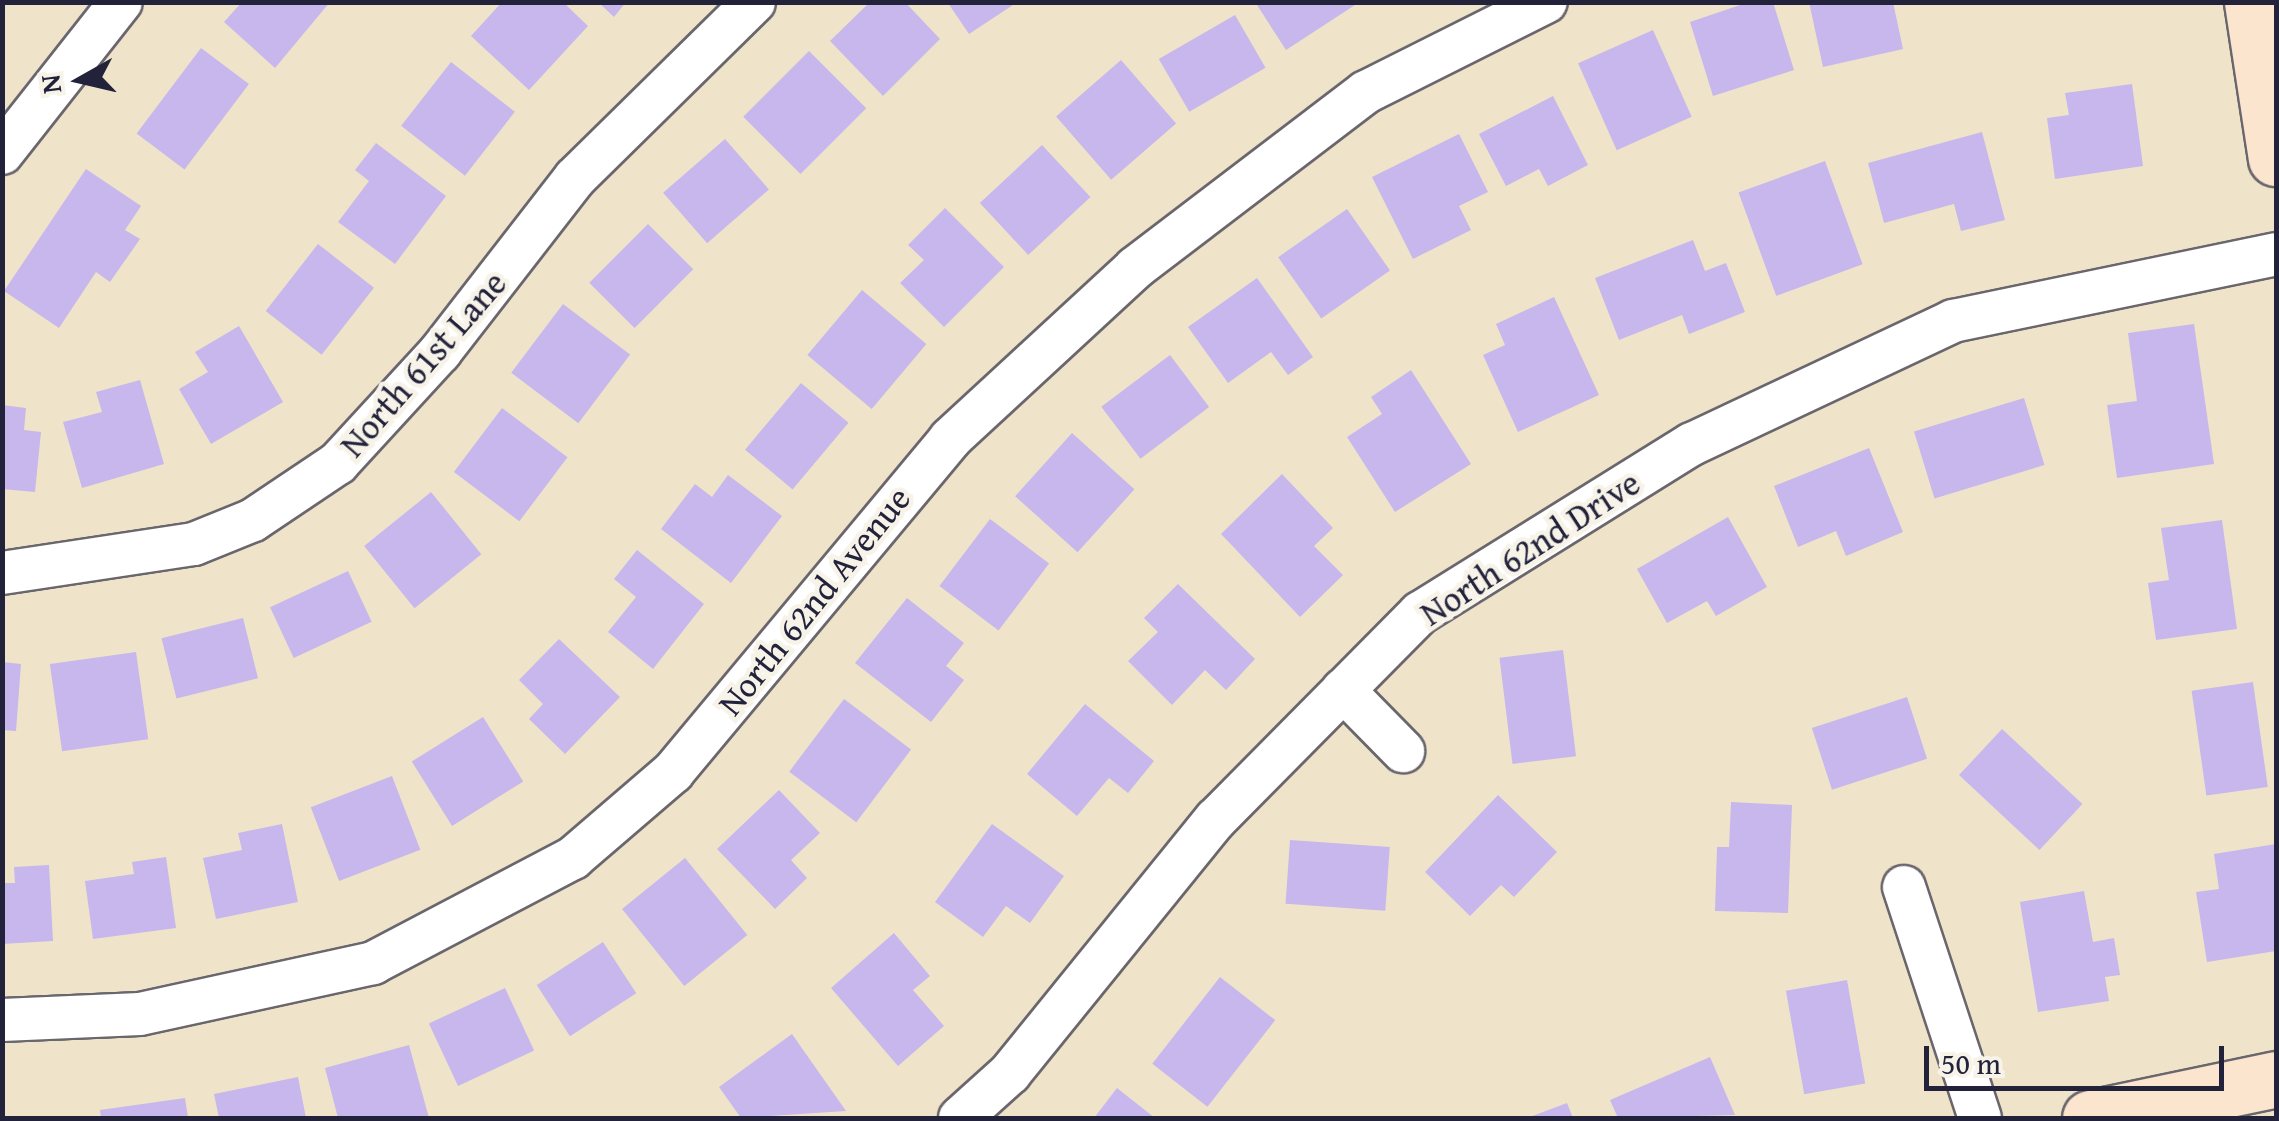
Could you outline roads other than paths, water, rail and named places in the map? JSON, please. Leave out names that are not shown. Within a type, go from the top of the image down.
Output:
[{"type":"street","points":[[7,134],[121,2]]},
{"type":"street","name":"North 61st Lane","points":[[2,573],[194,544],[253,520],[338,464],[440,352],[576,178],[754,2]]},
{"type":"street","name":"North 62nd Avenue","points":[[2,1020],[140,1014],[373,964],[572,858],[673,772],[950,439],[1135,268],[1366,92],[1546,2]]},
{"type":"street","points":[[2252,2],[2276,158]]},
{"type":"street","name":"North 62nd Drive","points":[[960,1118],[1010,1073],[1216,818],[1420,613],[1692,444],[1831,372],[1953,321],[2276,254]]},
{"type":"street","points":[[1344,690],[1403,752]]},
{"type":"street","points":[[1904,887],[1980,1118]]},
{"type":"street","points":[[2090,1118],[2276,1079]]}]
